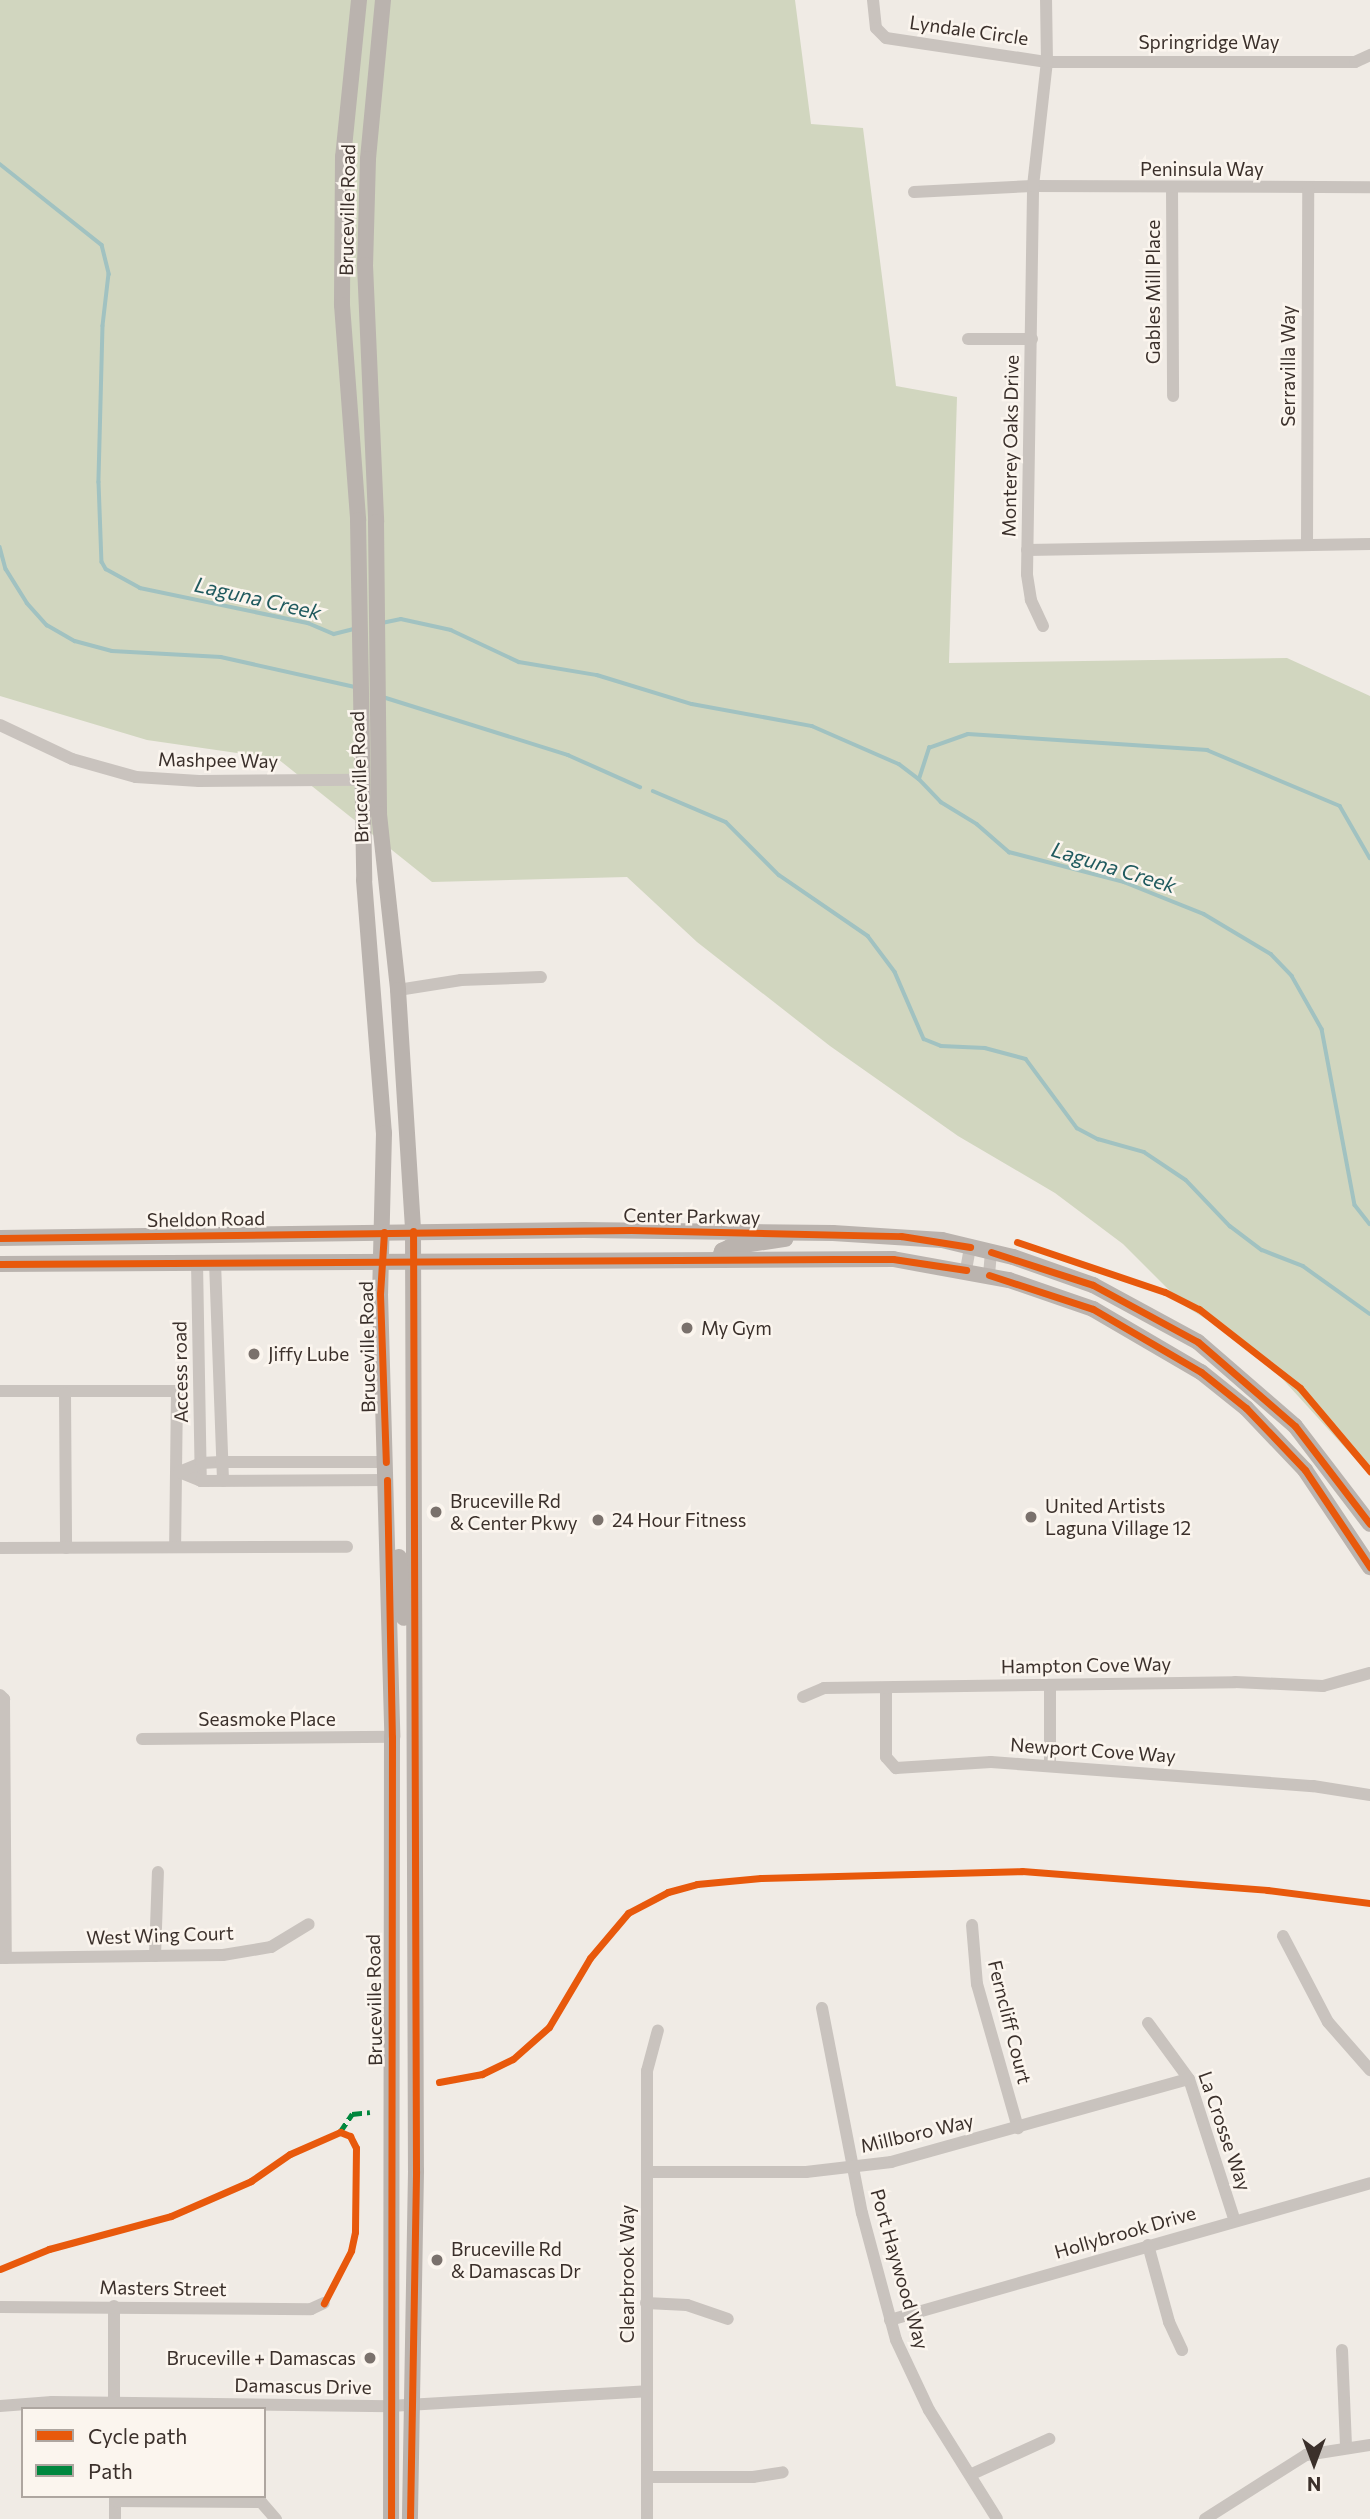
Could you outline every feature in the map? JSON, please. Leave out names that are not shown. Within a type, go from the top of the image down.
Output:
[{"type":"main road","name":"Bruceville Road","points":[[359,0],[343,158],[342,304],[369,604]]},
{"type":"main road","name":"Bruceville Road","points":[[383,0],[368,159],[365,265],[369,742],[398,990],[413,1231],[412,1625],[416,2171],[410,2519]]},
{"type":"main road","name":"Bruceville Road","points":[[369,742],[362,780],[364,880],[384,1133],[382,1261],[392,1737],[391,2519]]},
{"type":"main road","name":"Sheldon Road","points":[[0,1238],[413,1231]]},
{"type":"main road","name":"Center Parkway","points":[[413,1231],[901,1236],[991,1252],[1093,1285],[1198,1342],[1295,1426],[1370,1524]]},
{"type":"main road","points":[[719,1259],[722,1251],[730,1247],[760,1246],[804,1234]]},
{"type":"main road","points":[[0,1264],[893,1259],[989,1275],[1093,1310],[1201,1372],[1246,1408],[1304,1470],[1370,1567]]},
{"type":"main road","points":[[387,1504],[398,1530],[402,1611],[412,1625]]},
{"type":"street","name":"Lyndale Circle","points":[[873,0],[876,28],[886,38],[1047,62]]},
{"type":"street","name":"Monterey Oaks Drive","points":[[1046,0],[1047,62],[1033,186],[1027,550],[1370,544]]},
{"type":"street","name":"Springridge Way","points":[[1047,62],[1355,61],[1370,55]]},
{"type":"street","name":"Peninsula Way","points":[[914,192],[1033,186],[1370,187]]},
{"type":"street","name":"Gables Mill Place","points":[[1172,188],[1173,396]]},
{"type":"street","name":"Serravilla Way","points":[[1307,545],[1308,188]]},
{"type":"street","points":[[968,339],[1032,339]]},
{"type":"street","points":[[1027,550],[1031,600],[1043,626]]},
{"type":"street","name":"Mashpee Way","points":[[0,725],[72,759],[136,777],[199,781],[362,780]]},
{"type":"street","points":[[398,990],[467,980],[541,976]]},
{"type":"street","points":[[966,1270],[970,1247]]},
{"type":"street","points":[[989,1275],[991,1252]]},
{"type":"street","name":"Access road","points":[[197,1262],[201,1481]]},
{"type":"street","points":[[215,1262],[222,1481]]},
{"type":"street","points":[[0,1391],[177,1391],[175,1547]]},
{"type":"street","points":[[65,1392],[66,1548]]},
{"type":"street","points":[[178,1472],[201,1464],[222,1462],[386,1462]]},
{"type":"street","points":[[178,1472],[201,1481],[387,1480]]},
{"type":"street","points":[[0,1548],[347,1547]]},
{"type":"street","name":"Hampton Cove Way","points":[[803,1697],[824,1688],[1323,1686],[1370,1673]]},
{"type":"street","points":[[1050,1685],[1050,1766]]},
{"type":"street","name":"Newport Cove Way","points":[[886,1688],[886,1757],[896,1768],[991,1762],[1313,1786],[1370,1795]]},
{"type":"street","points":[[0,1695],[4,1699],[3,1958]]},
{"type":"street","name":"Seasmoke Place","points":[[142,1739],[392,1737]]},
{"type":"street","points":[[155,1956],[158,1872]]},
{"type":"street","name":"West Wing Court","points":[[3,1958],[222,1955],[271,1947],[309,1924]]},
{"type":"street","name":"Ferncliff Court","points":[[972,1925],[977,1984],[1018,2128]]},
{"type":"street","points":[[1283,1936],[1328,2022],[1370,2070]]},
{"type":"street","name":"Port Haywood Way","points":[[822,2008],[852,2168],[890,2320],[929,2410],[972,2474],[998,2519]]},
{"type":"street","name":"La Crosse Way","points":[[1148,2023],[1189,2079],[1235,2221]]},
{"type":"street","name":"Clearbrook Way","points":[[647,2519],[647,2071],[657,2030]]},
{"type":"street","name":"Millboro Way","points":[[647,2172],[852,2168],[1018,2128],[1189,2079]]},
{"type":"street","name":"Hollybrook Drive","points":[[890,2320],[1370,2183]]},
{"type":"street","points":[[1148,2245],[1169,2322],[1182,2350]]},
{"type":"street","name":"Masters Street","points":[[0,2306],[311,2309],[324,2303]]},
{"type":"street","points":[[646,2303],[687,2305],[728,2319]]},
{"type":"street","points":[[114,2306],[114,2406]]},
{"type":"street","points":[[1342,2350],[1346,2445]]},
{"type":"street","name":"Damascus Drive","points":[[0,2406],[390,2406],[647,2391]]},
{"type":"street","points":[[972,2474],[1049,2439]]},
{"type":"street","points":[[1205,2519],[1284,2465],[1346,2445],[1370,2445]]},
{"type":"street","points":[[647,2477],[753,2477],[783,2472]]},
{"type":"street","points":[[116,2519],[115,2499],[261,2502],[276,2519]]},
{"type":"green space","points":[[0,0],[795,0],[811,124],[863,128],[896,386],[957,397],[949,663],[1287,658],[1370,696],[1370,1475],[1256,1350],[1185,1306],[1123,1244],[1055,1193],[958,1136],[830,1046],[697,942],[627,877],[432,882],[278,759],[147,740],[0,696]]},
{"type":"waterway","name":"Laguna Creek","points":[[0,164],[102,245],[109,274],[103,326],[99,482],[102,562],[106,569],[140,588],[308,623],[334,634],[354,629]]},
{"type":"waterway","name":"Laguna Creek","points":[[0,547],[6,569],[27,603],[47,625],[75,641],[112,651],[221,657],[355,687]]},
{"type":"waterway","name":"Laguna Creek","points":[[382,623],[401,619],[451,630],[519,662],[597,675],[692,704],[812,726],[899,764],[919,779],[929,748],[968,734],[1207,750],[1340,806],[1370,858]]},
{"type":"waterway","name":"Laguna Creek","points":[[383,697],[568,755],[640,787]]},
{"type":"waterway","name":"Laguna Creek","points":[[919,779],[941,802],[977,824],[1009,852],[1124,882],[1204,914],[1271,954],[1292,976],[1322,1029],[1355,1205],[1370,1224]]},
{"type":"waterway","name":"Laguna Creek","points":[[653,791],[726,822],[779,875],[868,936],[895,972],[924,1039],[941,1046],[985,1048],[1026,1059],[1077,1128],[1098,1139],[1144,1152],[1186,1180],[1230,1226],[1262,1250],[1303,1266],[1370,1314]]},
{"type":"marked path","points":[[340,2132],[352,2114],[370,2112]]},
{"type":"cycle path","points":[[0,1238],[631,1230],[901,1236],[970,1247]]},
{"type":"cycle path","points":[[410,2519],[416,2171],[413,1231]]},
{"type":"cycle path","points":[[384,1232],[380,1294],[386,1462]]},
{"type":"cycle path","points":[[1017,1242],[1165,1292],[1199,1309],[1300,1388],[1370,1471]]},
{"type":"cycle path","points":[[991,1252],[1093,1285],[1198,1342],[1295,1426],[1370,1524]]},
{"type":"cycle path","points":[[0,1264],[893,1259],[966,1270]]},
{"type":"cycle path","points":[[989,1275],[1093,1309],[1201,1372],[1246,1408],[1305,1470],[1370,1567]]},
{"type":"cycle path","points":[[387,1480],[392,1737],[391,2519]]},
{"type":"cycle path","points":[[439,2082],[482,2074],[513,2059],[549,2027],[590,1958],[628,1913],[668,1892],[697,1884],[761,1878],[1022,1871],[1267,1890],[1370,1903]]},
{"type":"cycle path","points":[[0,2269],[49,2249],[171,2216],[251,2181],[290,2154],[340,2132],[350,2136],[356,2148],[355,2232],[351,2251],[324,2303]]},
{"type":"place","name":"My Gym","points":[[687,1328]]},
{"type":"place","name":"Jiffy Lube","points":[[254,1354]]},
{"type":"place","name":"Bruceville Rd & Center Pkwy","points":[[436,1512]]},
{"type":"place","name":"United Artists Laguna Village 12","points":[[1031,1517]]},
{"type":"place","name":"24 Hour Fitness","points":[[598,1520]]},
{"type":"place","name":"Bruceville Rd & Damascas Dr","points":[[437,2260]]},
{"type":"place","name":"Bruceville + Damascas","points":[[370,2358]]}]
